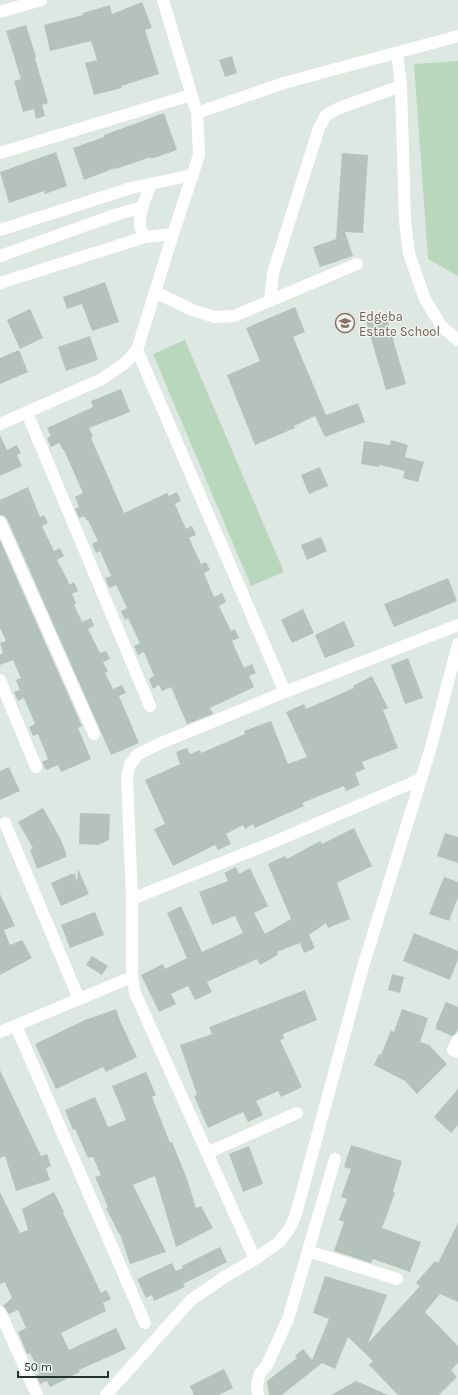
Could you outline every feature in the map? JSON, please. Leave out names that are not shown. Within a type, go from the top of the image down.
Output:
[{"type":"street","points":[[0,12],[41,0]]},
{"type":"street","points":[[0,424],[102,379],[124,364],[137,350],[199,155],[197,113],[163,0]]},
{"type":"street","points":[[197,113],[284,83],[458,36]]},
{"type":"street","points":[[397,53],[401,86],[405,221],[409,254],[425,300],[442,327],[458,340]]},
{"type":"street","points":[[270,301],[273,273],[319,128],[326,115],[339,108],[401,86]]},
{"type":"street","points":[[0,153],[191,95]]},
{"type":"street","points":[[0,230],[131,188],[193,175]]},
{"type":"street","points":[[145,237],[140,227],[142,207],[151,184]]},
{"type":"street","points":[[0,256],[112,216],[142,207]]},
{"type":"street","points":[[0,282],[145,237],[173,234]]},
{"type":"street","points":[[155,292],[192,310],[215,317],[234,316],[357,264]]},
{"type":"street","points":[[137,350],[285,692]]},
{"type":"street","points":[[27,413],[150,706]]},
{"type":"street","points":[[0,522],[94,734]]},
{"type":"street","points":[[255,1259],[135,992],[132,977],[132,898],[127,778],[130,765],[137,755],[161,743],[285,692],[458,625]]},
{"type":"street","points":[[106,1395],[191,1300],[279,1242],[290,1228],[296,1214],[362,970],[431,747],[458,644]]},
{"type":"street","points":[[0,680],[36,767]]},
{"type":"street","points":[[132,898],[276,841],[421,779]]},
{"type":"street","points":[[5,823],[79,1000]]},
{"type":"street","points":[[0,1032],[132,977]]},
{"type":"street","points":[[16,1026],[145,1322]]},
{"type":"street","points":[[458,1040],[453,1050],[458,1052]]},
{"type":"street","points":[[208,1153],[298,1113]]},
{"type":"street","points":[[258,1395],[257,1385],[260,1373],[288,1319],[335,1159]]},
{"type":"street","points":[[308,1251],[397,1279]]},
{"type":"street","points":[[0,1312],[37,1395]]},
{"type":"green space","points":[[458,61],[458,276],[428,259],[414,64]]},
{"type":"green space","points":[[185,340],[284,572],[251,586],[153,354]]},
{"type":"building","points":[[142,2],[152,28],[145,30],[159,74],[121,86],[122,88],[94,95],[85,63],[97,60],[91,41],[50,51],[44,25],[83,15],[83,13],[110,5],[112,14]]},
{"type":"building","points":[[26,25],[48,103],[42,105],[45,116],[36,119],[34,109],[23,112],[14,81],[21,79],[6,31]]},
{"type":"building","points":[[232,56],[237,73],[225,77],[219,60]]},
{"type":"building","points":[[164,113],[177,150],[151,159],[151,157],[116,169],[115,168],[84,180],[73,148]]},
{"type":"building","points":[[56,152],[67,186],[45,194],[44,191],[9,203],[0,172]]},
{"type":"building","points":[[342,153],[368,155],[363,233],[345,232],[353,256],[320,267],[313,247],[336,239]]},
{"type":"building","points":[[105,282],[119,322],[92,331],[82,304],[67,309],[63,297]]},
{"type":"building","points":[[295,307],[305,332],[293,337],[326,415],[358,403],[365,422],[325,437],[315,416],[294,426],[295,428],[255,445],[227,375],[260,361],[246,328]]},
{"type":"building","points":[[30,309],[43,338],[20,349],[7,320]]},
{"type":"building","points":[[386,315],[406,384],[386,390],[366,321]]},
{"type":"building","points":[[90,336],[98,360],[66,371],[58,347]]},
{"type":"building","points":[[19,350],[28,372],[0,384],[0,358]]},
{"type":"building","points":[[121,389],[130,412],[89,428],[93,436],[91,438],[124,513],[167,493],[169,496],[177,492],[181,501],[175,504],[186,529],[192,526],[196,535],[189,538],[201,564],[206,562],[210,570],[204,573],[214,597],[222,593],[226,602],[219,606],[231,631],[235,629],[239,638],[232,641],[244,668],[252,664],[256,673],[249,676],[254,687],[210,708],[213,714],[187,724],[171,687],[162,691],[159,685],[153,689],[149,679],[154,676],[144,652],[138,655],[134,646],[140,643],[128,618],[125,620],[121,611],[127,608],[116,585],[109,588],[105,578],[111,576],[100,551],[96,553],[92,544],[98,541],[88,520],[87,521],[84,516],[79,518],[75,509],[79,507],[75,497],[83,493],[64,450],[59,443],[51,447],[47,438],[51,436],[47,428],[93,407],[91,401]]},
{"type":"building","points":[[0,435],[7,450],[17,445],[21,453],[17,455],[22,466],[0,476]]},
{"type":"building","points":[[391,440],[408,445],[405,457],[424,462],[418,482],[403,478],[405,471],[380,465],[379,467],[361,464],[364,441],[390,445]]},
{"type":"building","points":[[320,467],[328,486],[309,494],[301,475]]},
{"type":"building","points":[[28,487],[40,517],[44,515],[48,523],[42,526],[54,551],[60,548],[64,556],[57,560],[70,585],[74,582],[78,591],[72,594],[76,603],[74,605],[82,622],[91,618],[94,626],[88,629],[100,653],[106,651],[110,659],[103,662],[108,671],[105,673],[113,689],[122,685],[126,693],[119,696],[139,743],[111,755],[7,519],[0,515],[0,500]]},
{"type":"building","points":[[321,537],[327,551],[307,560],[301,545]]},
{"type":"building","points":[[0,540],[82,726],[78,728],[91,759],[61,772],[58,765],[46,770],[42,762],[48,759],[38,734],[33,736],[29,727],[35,724],[24,698],[18,701],[14,692],[20,690],[16,680],[21,678],[13,660],[0,665],[0,655],[3,653],[0,643],[6,641],[0,628]]},
{"type":"building","points":[[448,578],[457,601],[394,627],[384,604]]},
{"type":"building","points":[[303,609],[314,633],[292,643],[281,620]]},
{"type":"building","points":[[344,621],[355,646],[325,658],[315,635]]},
{"type":"building","points":[[408,658],[423,698],[405,704],[391,665]]},
{"type":"building","points":[[372,676],[388,708],[383,710],[398,748],[362,762],[365,769],[355,773],[360,785],[346,791],[344,786],[302,803],[304,806],[255,828],[253,824],[245,829],[243,825],[226,834],[231,844],[218,850],[215,845],[173,866],[154,829],[165,824],[145,780],[180,764],[176,752],[187,748],[190,754],[200,750],[201,753],[245,734],[244,731],[271,721],[288,764],[307,757],[286,712],[304,704],[306,709],[354,688],[353,686]]},
{"type":"building","points":[[9,767],[20,791],[0,800],[0,771]]},
{"type":"building","points":[[43,808],[60,838],[66,853],[66,857],[37,869],[30,850],[33,848],[18,822]]},
{"type":"building","points":[[80,813],[110,814],[109,840],[98,845],[79,844]]},
{"type":"building","points":[[354,828],[372,866],[337,883],[350,919],[328,928],[326,923],[309,935],[315,948],[304,953],[300,943],[277,952],[278,955],[260,965],[257,959],[207,982],[212,992],[195,1000],[188,986],[171,994],[176,1004],[159,1012],[141,975],[163,964],[165,969],[187,958],[167,913],[181,906],[202,952],[243,933],[235,916],[212,925],[199,892],[228,881],[224,873],[236,867],[239,874],[250,868],[268,906],[254,913],[265,934],[291,919],[268,864],[285,856],[287,859],[320,841],[322,844]]},
{"type":"building","points":[[445,833],[458,837],[458,863],[437,856]]},
{"type":"building","points":[[78,869],[89,894],[61,906],[51,883],[71,874],[75,874],[77,882]]},
{"type":"building","points":[[444,877],[458,882],[458,897],[449,921],[429,914]]},
{"type":"building","points":[[0,894],[15,926],[4,930],[10,945],[22,940],[32,958],[0,975]]},
{"type":"building","points":[[95,912],[104,935],[70,948],[61,925]]},
{"type":"building","points":[[414,933],[458,951],[458,959],[450,980],[403,961]]},
{"type":"building","points":[[92,956],[108,966],[102,975],[86,965]]},
{"type":"building","points":[[392,974],[404,977],[400,993],[388,990]]},
{"type":"building","points":[[305,990],[317,1020],[283,1034],[284,1039],[280,1040],[302,1087],[281,1097],[278,1091],[256,1101],[263,1115],[248,1122],[243,1112],[208,1128],[194,1096],[197,1095],[180,1045],[212,1034],[209,1027]]},
{"type":"building","points":[[446,1002],[458,1007],[458,1028],[456,1033],[452,1036],[436,1029],[436,1025]]},
{"type":"building","points":[[116,1009],[137,1057],[106,1072],[103,1067],[56,1089],[35,1044],[85,1020]]},
{"type":"building","points":[[402,1009],[428,1018],[420,1042],[429,1045],[447,1064],[417,1094],[405,1081],[374,1065],[379,1054],[381,1055],[391,1030],[394,1032]]},
{"type":"building","points":[[0,1070],[41,1156],[47,1154],[51,1166],[46,1168],[50,1180],[16,1191],[5,1156],[0,1158]]},
{"type":"building","points":[[146,1072],[156,1095],[152,1097],[170,1143],[172,1142],[187,1179],[196,1208],[201,1206],[213,1228],[176,1247],[155,1176],[133,1185],[166,1252],[130,1264],[120,1234],[106,1208],[108,1207],[95,1177],[101,1175],[93,1157],[88,1158],[75,1129],[73,1130],[65,1110],[95,1097],[108,1127],[126,1120],[112,1086]]},
{"type":"building","points":[[458,1089],[458,1125],[451,1133],[434,1117]]},
{"type":"building","points":[[351,1145],[402,1161],[393,1192],[395,1193],[382,1228],[421,1242],[410,1272],[373,1259],[371,1263],[334,1251],[344,1222],[339,1220],[347,1199],[341,1197],[351,1169],[344,1167]]},
{"type":"building","points":[[249,1146],[263,1184],[243,1192],[229,1154]]},
{"type":"building","points":[[0,1192],[20,1233],[28,1230],[22,1209],[54,1192],[101,1293],[106,1290],[111,1299],[103,1303],[106,1311],[61,1333],[69,1350],[116,1328],[126,1349],[79,1370],[80,1372],[50,1387],[47,1381],[40,1384],[36,1375],[40,1374],[30,1353],[27,1354],[18,1332],[26,1328],[18,1310],[9,1314],[3,1306],[12,1298],[5,1282],[0,1284]]},
{"type":"building","points":[[458,1223],[458,1302],[440,1294],[425,1312],[458,1346],[458,1363],[451,1370],[457,1377],[439,1395],[398,1395],[369,1365],[373,1361],[348,1337],[335,1369],[322,1363],[282,1395],[269,1395],[267,1381],[297,1358],[295,1356],[303,1349],[312,1360],[329,1319],[313,1313],[325,1276],[387,1295],[368,1343],[420,1286],[416,1283],[435,1261],[438,1263]]},
{"type":"building","points":[[220,1247],[227,1262],[183,1284],[185,1287],[154,1301],[152,1295],[146,1298],[137,1279],[172,1263],[176,1271],[183,1268],[182,1266]]},
{"type":"building","points":[[224,1369],[233,1388],[219,1395],[194,1395],[190,1386]]},
{"type":"building","points":[[356,1381],[388,1395],[331,1395]]},
{"type":"place","name":"Edgeba Estate School","points":[[345,323]]}]
